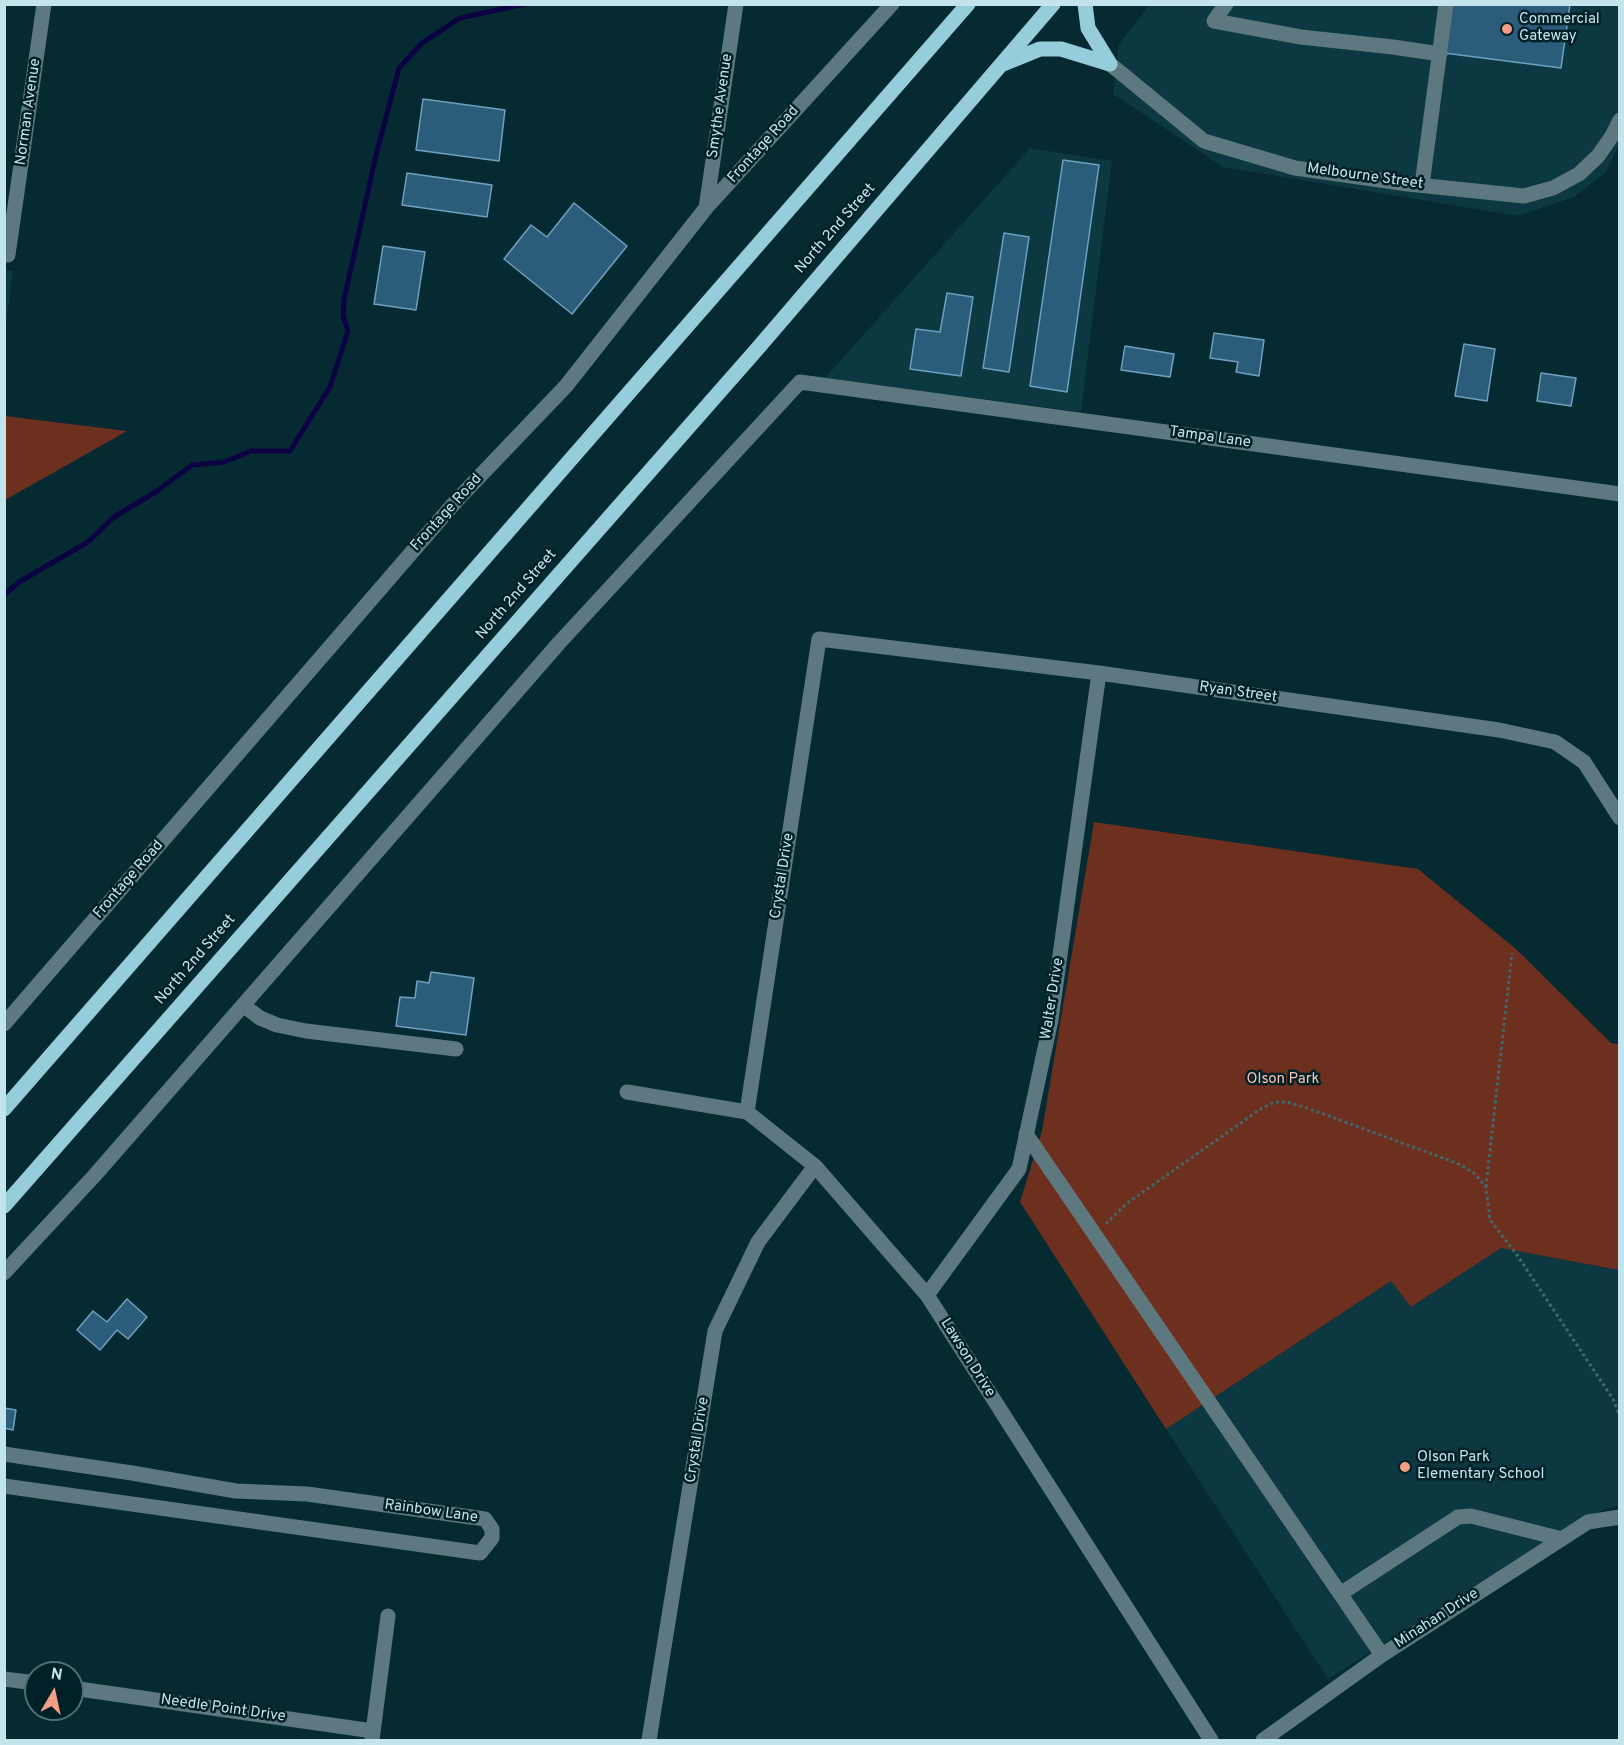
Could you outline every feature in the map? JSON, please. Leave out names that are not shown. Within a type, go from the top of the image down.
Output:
[{"type":"main road","points":[[4,1109],[968,4]]},
{"type":"main road","name":"North 2nd Street","points":[[4,1206],[750,357],[1053,4]]},
{"type":"main road","points":[[1085,4],[1088,28],[1110,64]]},
{"type":"main road","points":[[1000,65],[1040,49],[1061,49],[1110,64]]},
{"type":"street","name":"Norman Avenue","points":[[8,255],[44,4]]},
{"type":"street","name":"Smythe Avenue","points":[[706,208],[736,4]]},
{"type":"street","name":"Frontage Road","points":[[4,1024],[457,500],[566,386],[706,208],[892,4]]},
{"type":"street","points":[[1226,4],[1214,21],[1301,37],[1440,54]]},
{"type":"street","points":[[1422,185],[1446,4]]},
{"type":"street","name":"Melbourne Street","points":[[1110,64],[1204,141],[1295,168],[1422,185],[1524,196],[1553,188],[1579,174],[1599,156],[1620,120]]},
{"type":"street","name":"Tampa Lane","points":[[243,1005],[559,643],[800,382],[1620,494]]},
{"type":"street","name":"Ryan Street","points":[[819,639],[1099,674],[1499,730],[1555,742],[1584,762],[1620,818]]},
{"type":"street","name":"Crystal Drive","points":[[747,1112],[819,639]]},
{"type":"street","name":"Walter Drive","points":[[927,1295],[1019,1169],[1051,1020],[1099,674]]},
{"type":"street","points":[[4,1273],[95,1175],[243,1005],[260,1018],[277,1025],[306,1031],[456,1049]]},
{"type":"street","name":"Lawson Drive","points":[[627,1092],[747,1112],[815,1166],[927,1295],[1211,1740]]},
{"type":"street","points":[[1026,1134],[1382,1655]]},
{"type":"street","name":"Crystal Drive","points":[[650,1740],[715,1331],[758,1242],[815,1166]]},
{"type":"street","name":"Rainbow Lane","points":[[4,1454],[236,1491],[307,1494],[485,1519],[492,1529],[492,1538],[480,1553],[4,1486]]},
{"type":"street","points":[[1340,1594],[1458,1517],[1471,1516],[1562,1539]]},
{"type":"street","name":"Minahan Drive","points":[[1263,1740],[1382,1655],[1588,1522],[1620,1516]]},
{"type":"street","points":[[373,1736],[388,1616]]},
{"type":"street","points":[[4,1678],[24,1681]]},
{"type":"street","name":"Needle Point Drive","points":[[84,1690],[373,1736]]},
{"type":"path","points":[[1512,953],[1485,1186],[1490,1220],[1613,1399],[1620,1417]]},
{"type":"path","points":[[1096,1237],[1108,1220],[1126,1204],[1262,1107],[1275,1102],[1287,1102],[1310,1109],[1459,1164],[1474,1173],[1485,1186]]},
{"type":"shaded area","points":[[1149,5],[1619,5],[1619,144],[1606,172],[1574,197],[1518,216],[1223,167],[1113,94],[1119,44]]},
{"type":"shaded area","points":[[1030,148],[1112,161],[1081,412],[825,378]]},
{"type":"shaded area","points":[[4,270],[13,271],[5,331]]},
{"type":"shaded area","name":"Olson Park Elementary School","points":[[1501,1248],[1619,1270],[1619,1505],[1581,1518],[1328,1679],[1166,1429],[1391,1281],[1411,1307]]},
{"type":"green space","points":[[5,416],[127,431],[5,500]]},
{"type":"green space","name":"Olson Park","points":[[1094,822],[1418,869],[1516,949],[1611,1043],[1619,1044],[1619,1270],[1501,1248],[1411,1307],[1391,1281],[1166,1429],[1020,1202],[1042,1131]]},
{"type":"building","name":"Commercial Gateway","points":[[1451,4],[1570,4],[1561,68],[1444,53]]},
{"type":"building","points":[[423,99],[505,110],[499,161],[416,150]]},
{"type":"building","points":[[1063,160],[1099,165],[1067,392],[1030,386]]},
{"type":"building","points":[[407,173],[492,185],[487,217],[402,205]]},
{"type":"building","points":[[574,203],[627,246],[572,314],[504,259],[531,225],[547,237]]},
{"type":"building","points":[[1004,233],[1029,237],[1009,372],[983,368]]},
{"type":"building","points":[[383,246],[425,252],[416,310],[374,304]]},
{"type":"building","points":[[947,293],[973,297],[961,376],[910,369],[916,329],[940,332]]},
{"type":"building","points":[[1214,333],[1264,340],[1259,376],[1236,372],[1238,362],[1210,358]]},
{"type":"building","points":[[1464,344],[1495,349],[1487,401],[1455,396]]},
{"type":"building","points":[[1125,346],[1174,354],[1170,377],[1121,370]]},
{"type":"building","points":[[1541,373],[1576,378],[1571,406],[1537,401]]},
{"type":"building","points":[[431,972],[474,978],[466,1035],[396,1026],[400,997],[415,998],[417,981],[429,983]]},
{"type":"building","points":[[127,1299],[147,1317],[128,1339],[117,1330],[100,1350],[77,1330],[93,1311],[107,1322]]},
{"type":"building","points":[[4,1408],[16,1410],[13,1430],[4,1428]]},
{"type":"waterway","points":[[4,595],[19,582],[88,542],[114,517],[157,491],[192,465],[224,462],[251,451],[290,451],[330,387],[348,331],[343,316],[344,300],[376,155],[399,68],[422,43],[460,18],[525,4]]},
{"type":"place","name":"Commercial Gateway","points":[[1507,29]]},
{"type":"place","name":"Olson Park Elementary School","points":[[1405,1467]]}]
